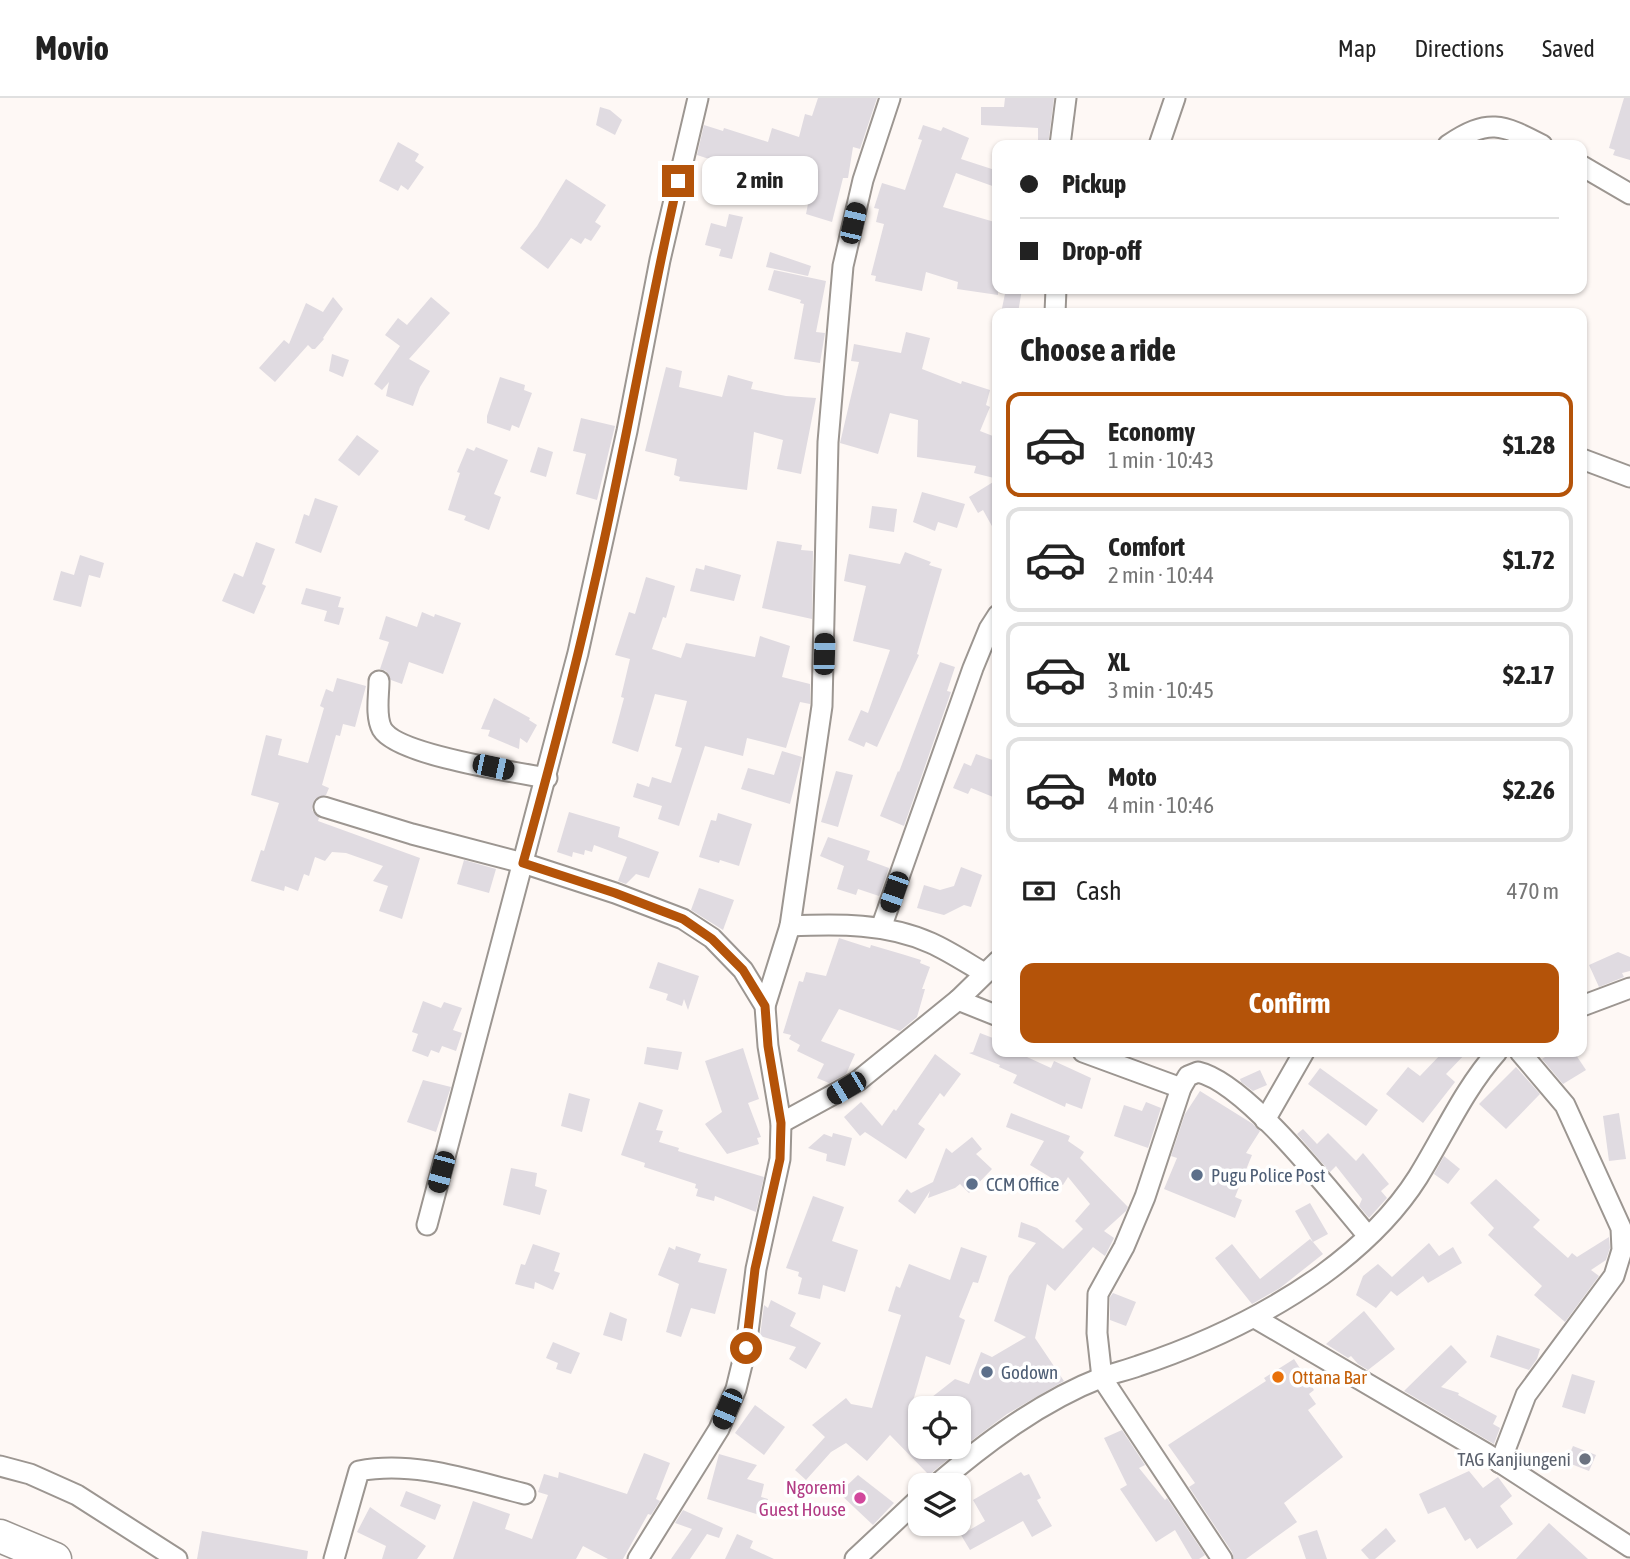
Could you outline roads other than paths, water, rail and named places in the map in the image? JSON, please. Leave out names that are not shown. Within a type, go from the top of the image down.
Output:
[{"type":"main road","points":[[0,1536],[55,1559]]},
{"type":"street","points":[[427,1225],[547,778],[602,551],[660,260],[698,98]]},
{"type":"street","points":[[638,1559],[719,1429],[736,1389],[746,1348],[755,1269],[780,1159],[781,1123],[768,1046],[765,1006],[790,926],[822,706],[828,442],[843,267],[863,180],[890,98]]},
{"type":"street","points":[[1060,140],[1066,98]]},
{"type":"street","points":[[1161,140],[1175,98]]},
{"type":"street","points":[[1456,140],[1469,131],[1488,126],[1512,130],[1532,140]]},
{"type":"street","points":[[1587,169],[1630,194]]},
{"type":"street","points":[[1587,461],[1630,477]]},
{"type":"street","points":[[881,928],[973,668],[992,624]]},
{"type":"street","points":[[379,681],[378,712],[381,728],[391,740],[426,753],[547,778]]},
{"type":"street","points":[[324,807],[412,834],[523,863],[683,919],[712,939],[743,970],[765,1006]]},
{"type":"street","points":[[781,1123],[858,1081],[958,1000],[991,967],[902,932],[834,924],[790,926]]},
{"type":"street","points":[[1587,1004],[1630,988]]},
{"type":"street","points":[[958,1000],[992,1014]]},
{"type":"street","points":[[1097,1057],[1181,1088]]},
{"type":"street","points":[[1265,1120],[1301,1057]]},
{"type":"street","points":[[950,1473],[1041,1408],[1102,1378],[1183,1350],[1255,1318],[1323,1274],[1390,1214],[1416,1179],[1475,1079],[1493,1057]]},
{"type":"street","points":[[1500,1463],[1527,1395],[1614,1276],[1622,1250],[1621,1228],[1565,1105],[1524,1057]]},
{"type":"street","points":[[1222,1559],[1102,1378],[1097,1333],[1098,1294],[1124,1247],[1145,1196],[1181,1088],[1188,1076],[1198,1072],[1217,1079],[1265,1120],[1368,1236]]},
{"type":"street","points":[[1255,1318],[1500,1463],[1630,1547]]},
{"type":"street","points":[[0,1466],[30,1474],[77,1495],[177,1559]]},
{"type":"street","points":[[334,1559],[359,1471],[383,1466],[435,1473],[525,1494]]},
{"type":"street","points":[[855,1559],[908,1509]]},
{"type":"place","name":"Pugu Police Post","points":[[1197,1175]]},
{"type":"place","name":"CCM Office","points":[[972,1184]]},
{"type":"place","name":"Godown","points":[[987,1372]]},
{"type":"place","name":"Ottana Bar","points":[[1278,1377]]},
{"type":"place","name":"TAG Kanjiungeni","points":[[1585,1459]]},
{"type":"place","name":"Ngoremi Guest House","points":[[860,1498]]}]
